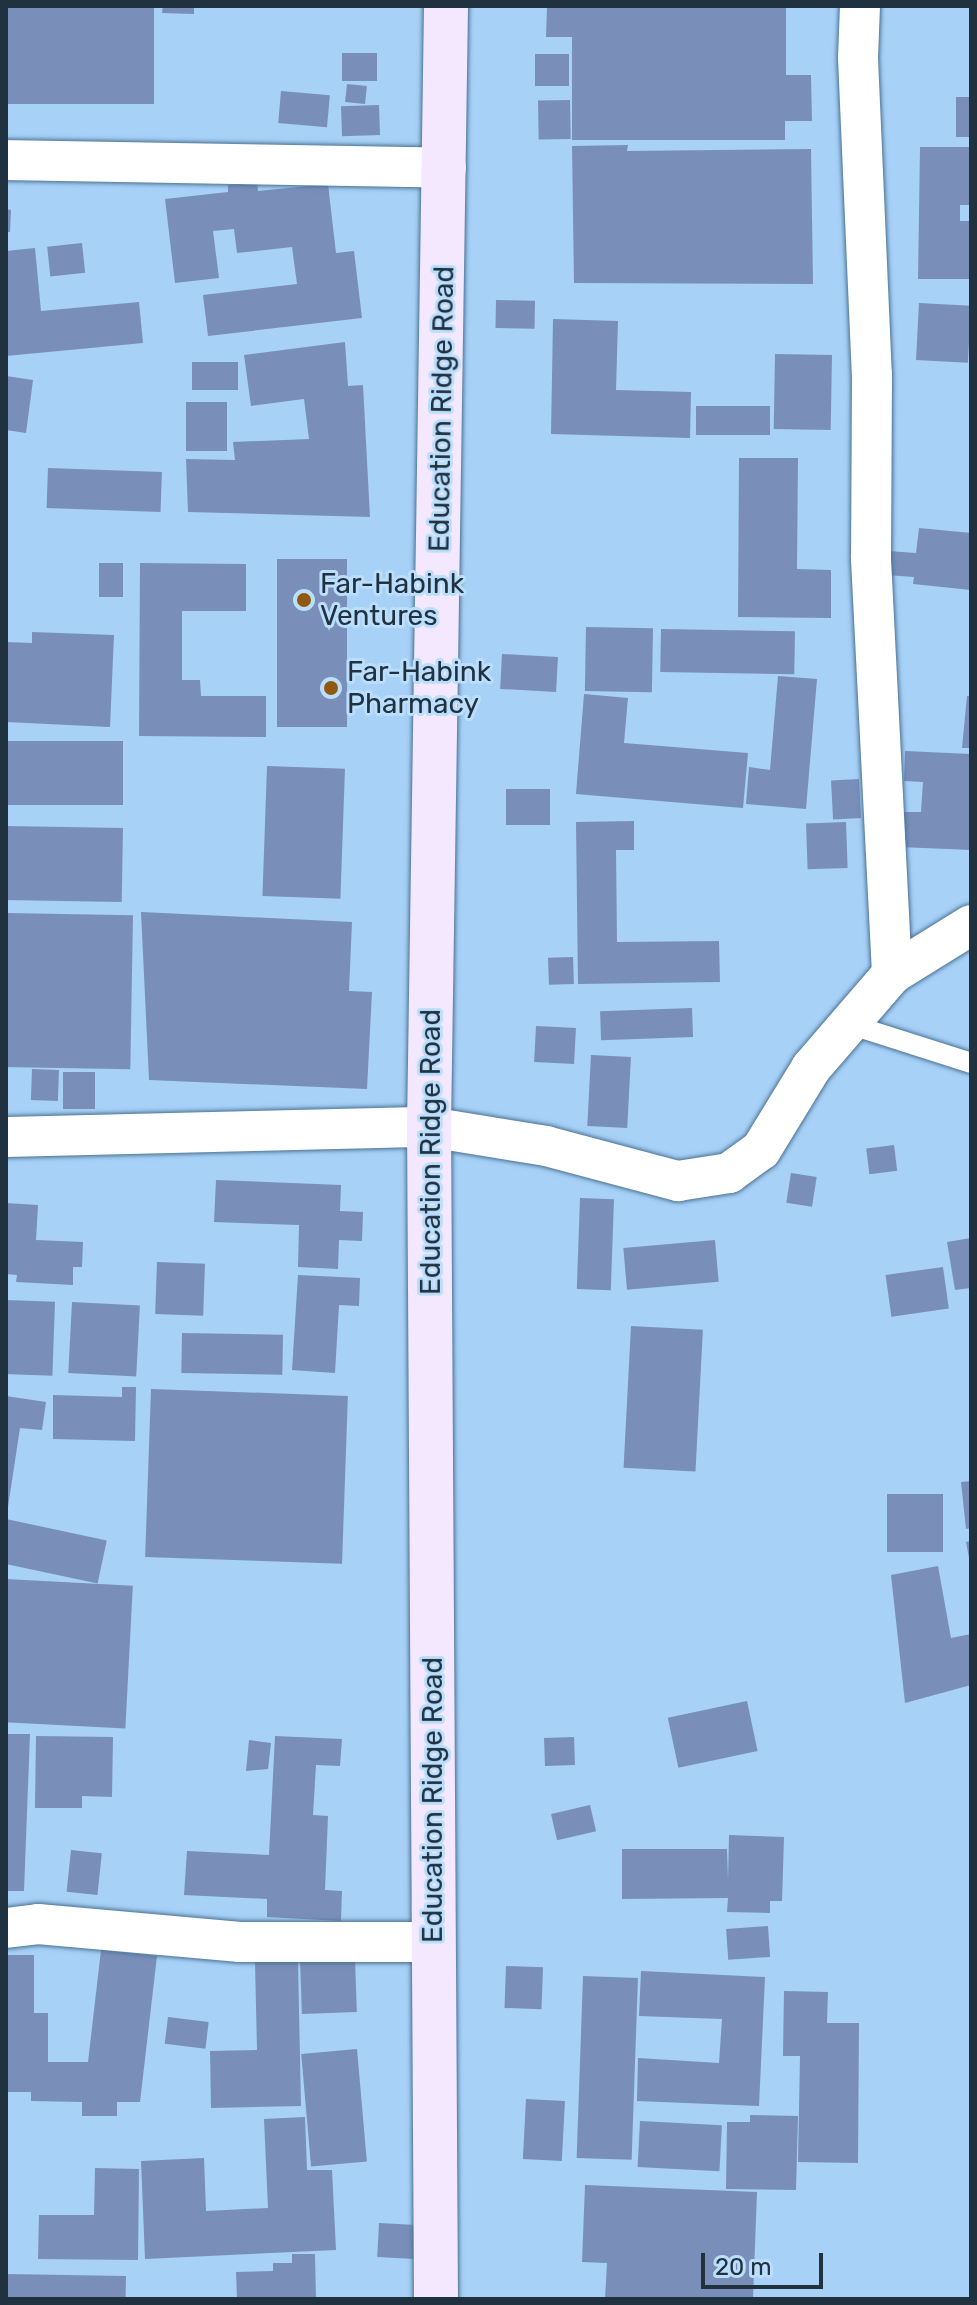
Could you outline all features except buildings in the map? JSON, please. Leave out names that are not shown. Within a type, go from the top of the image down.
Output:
[{"type":"main road","name":"Education Ridge Road","points":[[436,2299],[429,1127],[446,168],[446,6]]},
{"type":"street","points":[[860,6],[858,58],[872,374],[871,559],[892,974]]},
{"type":"street","points":[[6,160],[446,168]]},
{"type":"street","points":[[6,1137],[429,1127],[546,1146],[678,1181],[729,1173],[761,1150],[811,1068],[846,1023],[892,974],[971,925]]},
{"type":"street","points":[[6,1928],[66,1926],[240,1942],[434,1942]]},
{"type":"lane","points":[[846,1023],[971,1063]]},
{"type":"place","name":"Far-Habink Ventures","points":[[304,600]]},
{"type":"place","name":"Far-Habink Pharmacy","points":[[331,688]]}]
